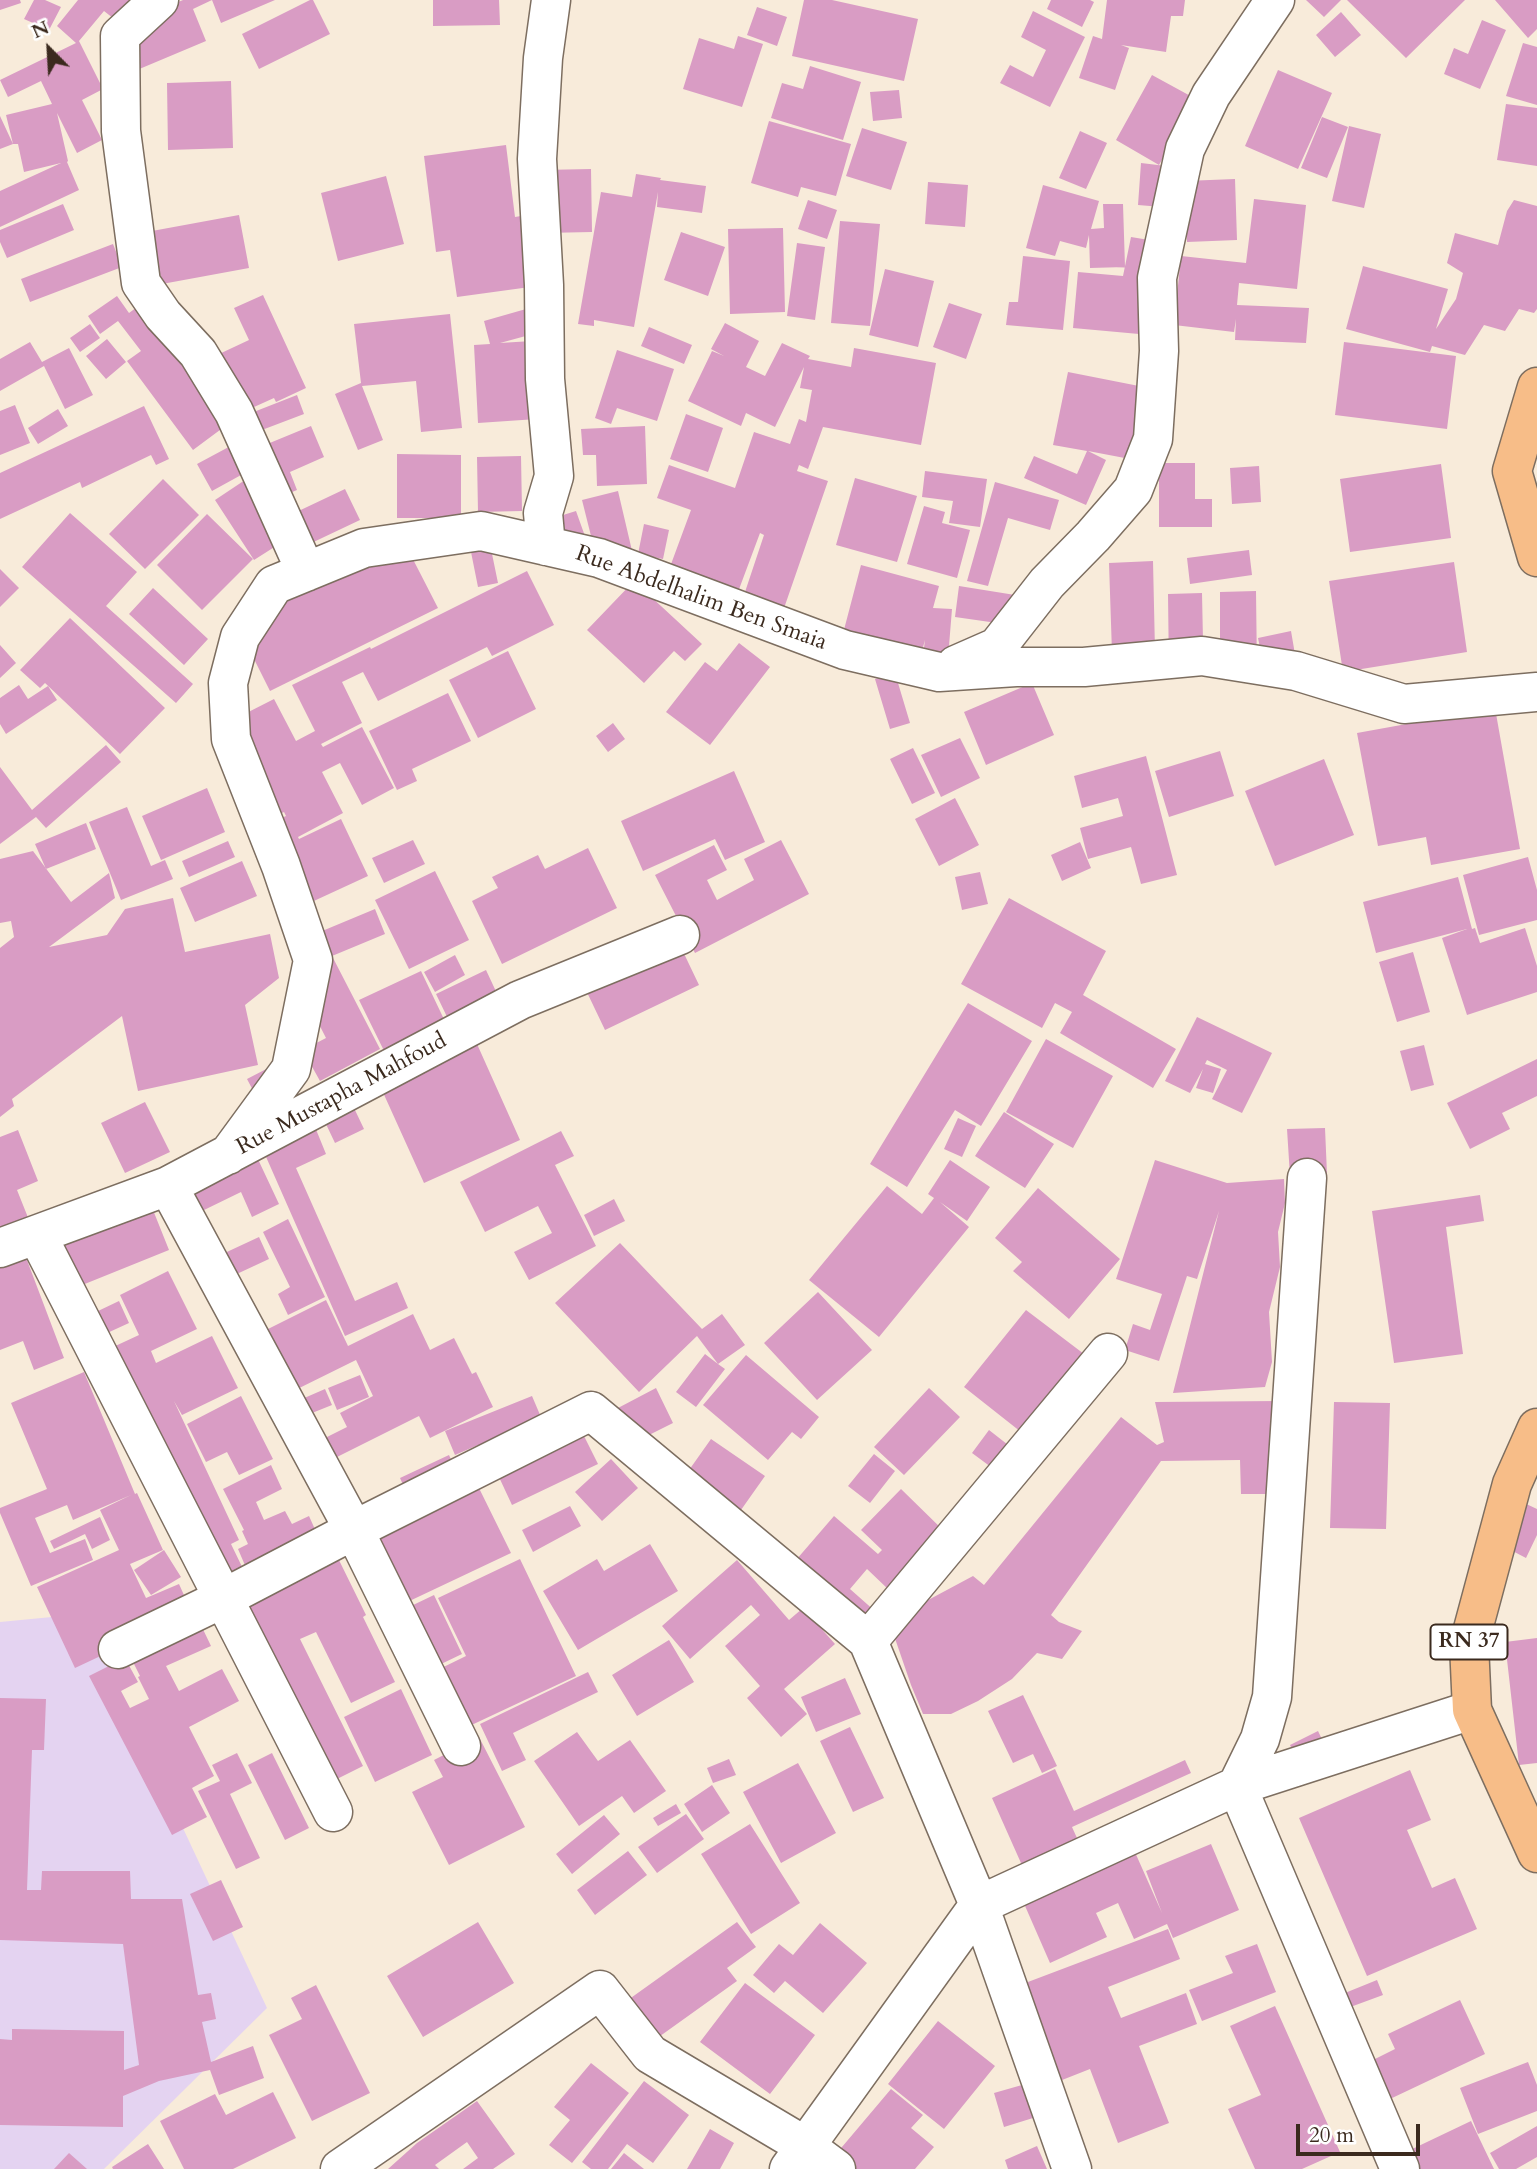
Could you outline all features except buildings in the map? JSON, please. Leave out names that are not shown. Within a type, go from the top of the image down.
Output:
[{"type":"main road","points":[[1537,387],[1512,471],[1537,556]]},
{"type":"main road","name":"RN 37","points":[[1537,1428],[1512,1485],[1469,1644],[1472,1710],[1537,1853]]},
{"type":"street","points":[[159,0],[120,36],[121,131],[141,283],[163,315],[198,353],[234,412],[306,572]]},
{"type":"street","points":[[546,546],[543,513],[554,475],[545,379],[544,285],[537,159],[543,58],[551,0]]},
{"type":"street","points":[[939,672],[997,647],[1047,583],[1133,490],[1153,439],[1159,351],[1157,278],[1185,149],[1211,95],[1275,0]]},
{"type":"street","name":"Rue Abdelhalim Ben Smaia","points":[[228,1155],[290,1069],[313,960],[281,866],[231,738],[228,683],[240,636],[274,585],[363,548],[481,531],[599,558],[845,650],[939,672],[1016,667],[1084,667],[1202,656],[1296,671],[1404,704],[1537,692]]},
{"type":"street","name":"Rue Mustapha Mahfoud","points":[[0,1248],[168,1186],[520,1000],[680,935]]},
{"type":"street","points":[[1307,1178],[1272,1697],[1259,1739],[1237,1786],[1400,2169]]},
{"type":"street","points":[[168,1186],[354,1530],[461,1746]]},
{"type":"street","points":[[37,1235],[333,1812]]},
{"type":"street","points":[[868,1641],[1108,1353]]},
{"type":"street","points":[[118,1648],[224,1598],[591,1411],[868,1641],[979,1905],[1072,2169]]},
{"type":"street","points":[[797,2158],[979,1905],[1237,1786],[1472,1710]]},
{"type":"street","points":[[340,2169],[600,1990],[650,2054],[797,2158],[836,2169]]},
{"type":"shaded area","points":[[83,1614],[267,2008],[104,2169],[0,2169],[0,1622]]}]
